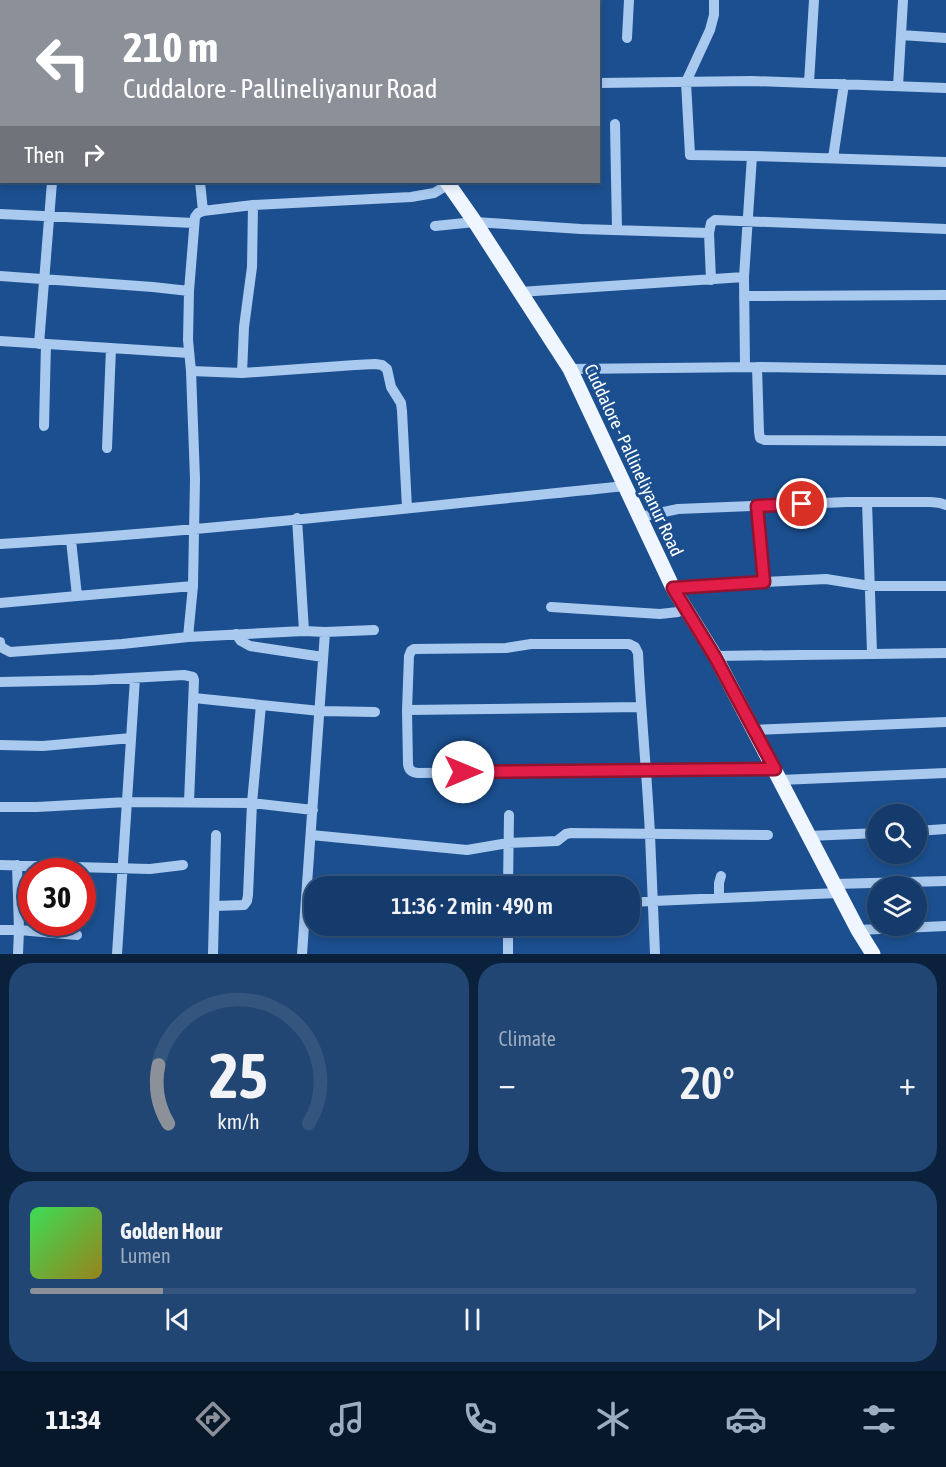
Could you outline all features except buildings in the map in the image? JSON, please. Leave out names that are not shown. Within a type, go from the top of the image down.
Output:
[{"type":"main road","name":"Cuddalore - Pallineliyanur Road","points":[[448,183],[570,369],[673,588],[715,657],[858,930],[873,954]]},
{"type":"street","points":[[627,38],[629,0]]},
{"type":"street","points":[[714,0],[714,15],[710,30],[686,82],[690,155],[946,162]]},
{"type":"street","points":[[810,83],[814,0]]},
{"type":"street","points":[[898,86],[903,0]]},
{"type":"street","points":[[901,35],[946,38]]},
{"type":"street","points":[[600,83],[752,81],[946,88]]},
{"type":"street","points":[[833,158],[844,84]]},
{"type":"street","points":[[615,124],[617,230]]},
{"type":"street","points":[[745,367],[744,277],[752,156]]},
{"type":"street","points":[[44,426],[44,279],[52,183]]},
{"type":"street","points":[[200,183],[203,211]]},
{"type":"street","points":[[188,636],[192,586],[195,458],[188,340],[195,217],[203,211],[253,205],[411,197],[434,193],[448,183]]},
{"type":"street","points":[[242,373],[244,327],[252,267],[253,205]]},
{"type":"street","points":[[0,214],[194,223]]},
{"type":"street","points":[[711,280],[709,233],[711,223],[715,220],[946,230]]},
{"type":"street","points":[[435,226],[475,222],[581,229],[709,233]]},
{"type":"street","points":[[0,276],[189,291]]},
{"type":"street","points":[[520,292],[744,277]]},
{"type":"street","points":[[744,296],[946,295]]},
{"type":"street","points":[[0,340],[189,353]]},
{"type":"street","points":[[107,448],[111,348]]},
{"type":"street","points":[[191,371],[242,373],[382,365],[387,369],[391,387],[402,411],[407,508]]},
{"type":"street","points":[[570,369],[757,367],[946,370]]},
{"type":"street","points":[[757,367],[760,438],[765,440],[946,441]]},
{"type":"street","points":[[0,544],[193,529],[626,486]]},
{"type":"street","points":[[640,517],[678,509],[867,502],[931,502],[946,505]]},
{"type":"street","points":[[867,502],[872,653]]},
{"type":"street","points":[[757,506],[764,582]]},
{"type":"street","points":[[297,518],[304,630]]},
{"type":"street","points":[[71,540],[77,596]]},
{"type":"street","points":[[673,588],[826,579],[870,586],[946,586]]},
{"type":"street","points":[[0,603],[192,586]]},
{"type":"street","points":[[551,607],[660,614],[678,612],[685,608]]},
{"type":"street","points":[[0,642],[1,647],[9,652],[122,644],[188,636],[304,630],[325,632],[374,630]]},
{"type":"street","points":[[311,876],[311,835],[325,632]]},
{"type":"street","points":[[236,634],[241,641],[250,646],[323,657]]},
{"type":"street","points":[[655,954],[650,835],[645,771],[638,653],[635,647],[629,644],[531,644],[506,648],[414,649],[411,651],[407,710],[408,764],[412,772],[645,771],[777,775],[946,773]]},
{"type":"street","points":[[715,657],[946,653]]},
{"type":"street","points":[[0,682],[194,676],[189,802]]},
{"type":"street","points":[[117,954],[135,678]]},
{"type":"street","points":[[194,698],[320,711],[375,712]]},
{"type":"street","points":[[215,906],[239,906],[244,905],[247,901],[252,803],[261,705]]},
{"type":"street","points":[[407,710],[641,707]]},
{"type":"street","points":[[753,730],[946,722]]},
{"type":"street","points":[[0,745],[43,746],[131,738]]},
{"type":"street","points":[[0,807],[189,802],[252,803],[313,810]]},
{"type":"street","points":[[508,876],[509,815]]},
{"type":"street","points":[[927,830],[946,829]]},
{"type":"street","points":[[311,835],[467,850],[508,843],[557,841],[571,833],[768,835]]},
{"type":"street","points":[[809,836],[867,833]]},
{"type":"street","points":[[213,954],[216,835]]},
{"type":"street","points":[[0,865],[150,869],[183,865]]},
{"type":"street","points":[[17,865],[18,898]]},
{"type":"street","points":[[719,897],[718,883],[721,876]]},
{"type":"street","points":[[640,901],[946,880]]},
{"type":"street","points":[[858,930],[946,926]]},
{"type":"street","points":[[0,930],[18,930]]},
{"type":"street","points":[[18,954],[19,936]]},
{"type":"street","points":[[302,954],[305,936]]},
{"type":"street","points":[[508,936],[508,954]]},
{"type":"route","points":[[463,772],[775,769],[715,657],[673,588],[764,582],[757,506],[802,504]]}]
